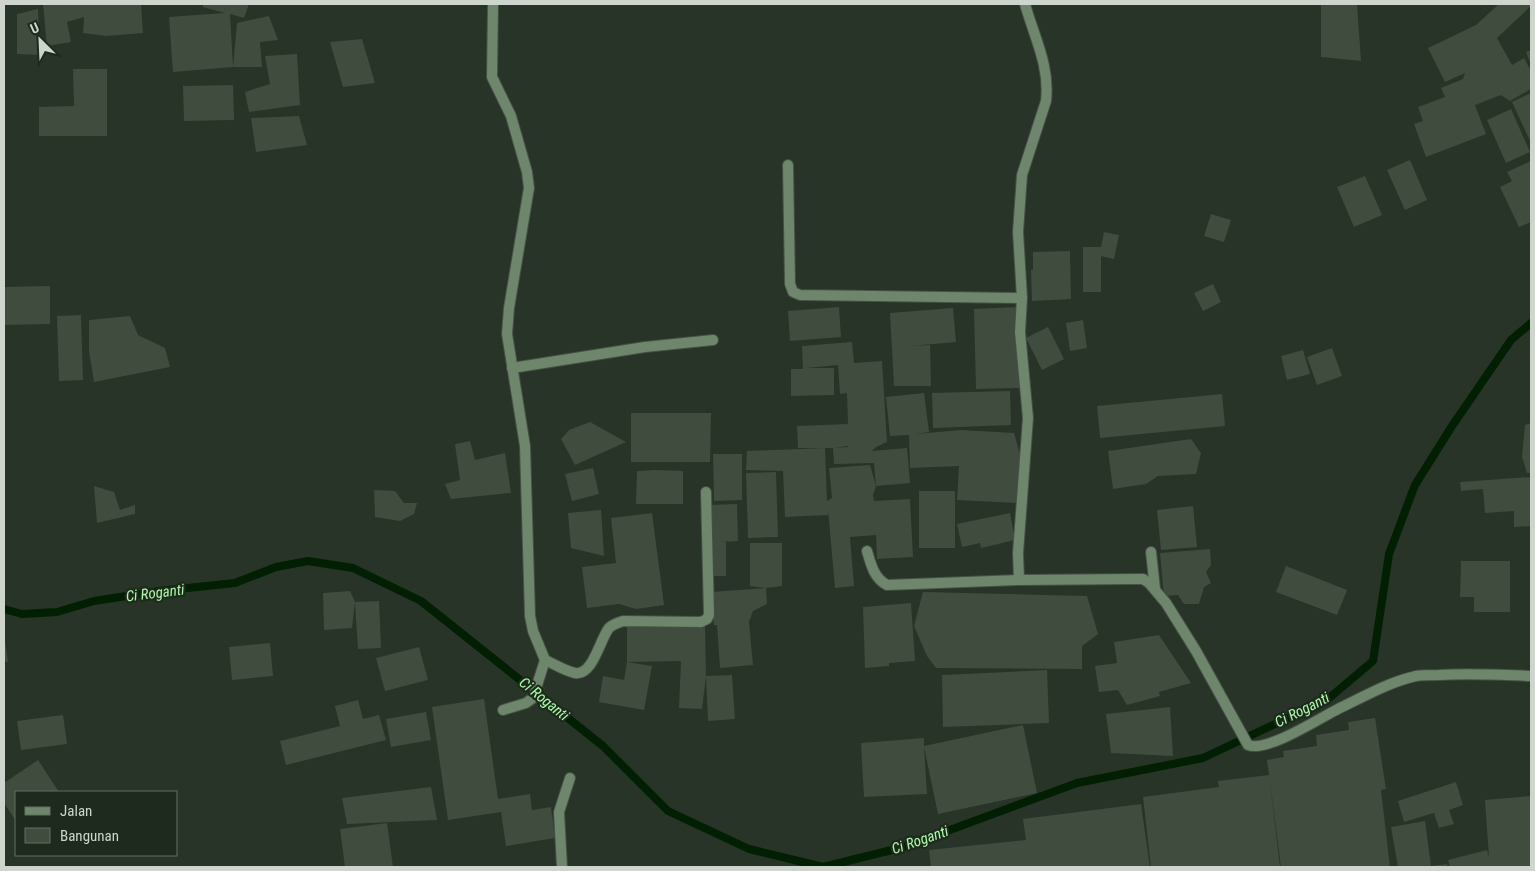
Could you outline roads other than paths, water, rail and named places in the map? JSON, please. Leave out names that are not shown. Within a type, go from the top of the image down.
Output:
[{"type":"street","points":[[493,4],[492,77],[510,116],[527,172],[529,188],[509,308],[507,334],[525,446],[530,616],[533,631],[545,660],[533,698],[526,703],[503,710]]},
{"type":"street","points":[[1019,580],[1018,554],[1028,418],[1020,332],[1022,298],[1018,232],[1022,175],[1046,101],[1048,88],[1043,56],[1025,4]]},
{"type":"street","points":[[788,165],[790,284],[792,292],[800,295],[1022,298]]},
{"type":"street","points":[[512,368],[645,346],[713,340]]},
{"type":"street","points":[[545,660],[573,673],[578,673],[588,668],[606,633],[616,623],[623,621],[702,622],[707,619],[709,615],[706,492]]},
{"type":"street","points":[[867,551],[875,575],[887,586],[1019,580],[1135,578],[1143,580],[1155,589],[1166,603],[1196,651],[1248,745],[1252,747],[1276,741],[1360,698],[1417,676],[1461,673],[1531,676]]},
{"type":"street","points":[[1151,552],[1155,589]]},
{"type":"street","points":[[562,867],[559,812],[570,778]]},
{"type":"waterway","name":"Ci Roganti","points":[[4,609],[22,614],[57,612],[94,601],[159,591],[235,583],[276,567],[308,561],[353,568],[421,601],[603,746],[668,811],[749,849],[823,867],[904,847],[1077,783],[1203,758],[1328,699],[1373,661],[1389,554],[1415,485],[1452,426],[1511,340],[1531,323]]}]
